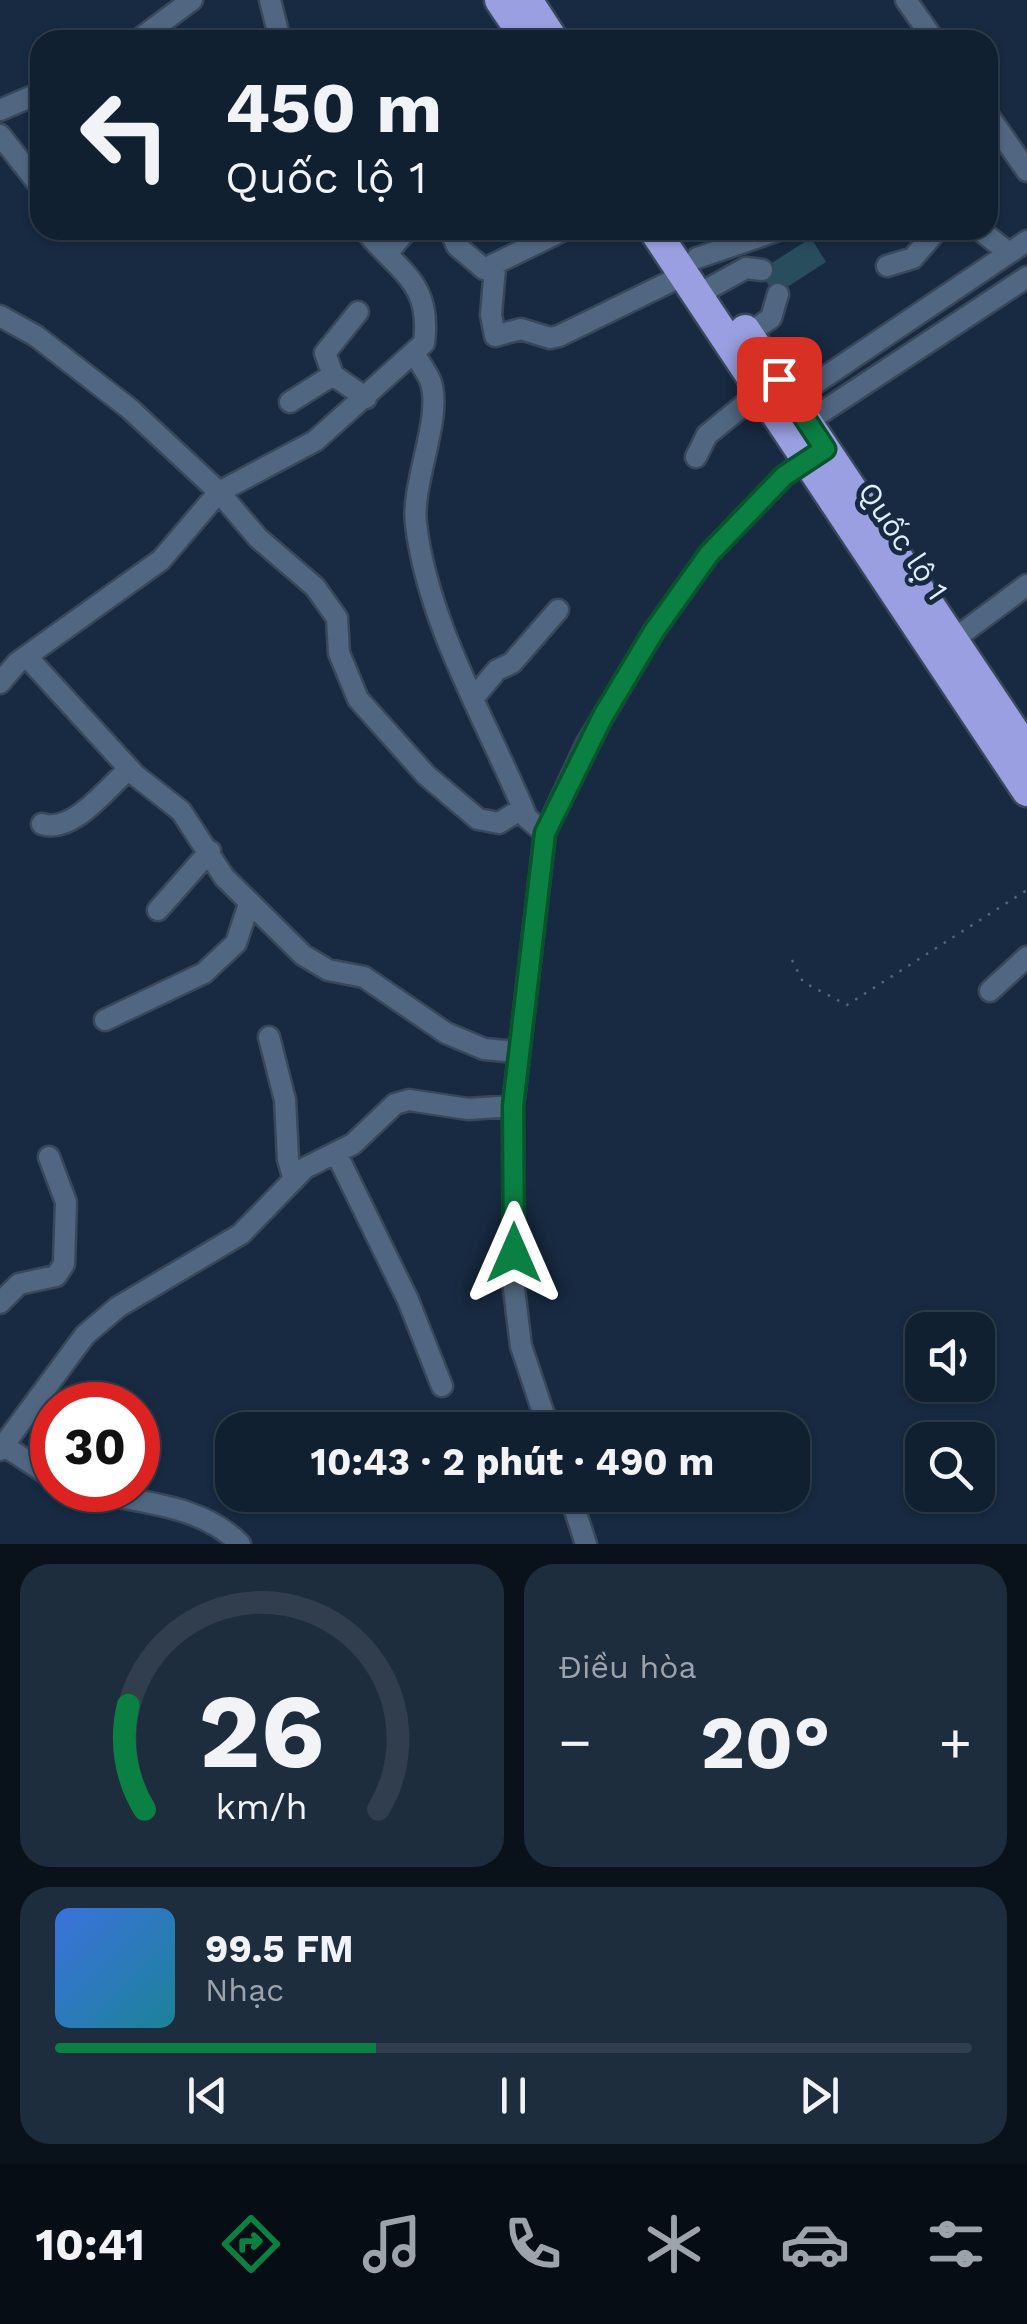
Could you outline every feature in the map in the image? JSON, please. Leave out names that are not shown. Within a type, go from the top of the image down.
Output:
[{"type":"highway","points":[[500,0],[520,30]]},
{"type":"highway","points":[[527,0],[546,30]]},
{"type":"highway","name":"Quốc lộ 1","points":[[663,240],[748,334],[799,411],[815,453],[1027,791]]},
{"type":"highway","name":"Quốc lộ 1","points":[[682,240],[698,278],[761,391],[815,453],[953,640],[1027,752]]},
{"type":"street","points":[[152,30],[192,0]]},
{"type":"street","points":[[270,0],[278,30]]},
{"type":"street","points":[[906,0],[927,30]]},
{"type":"street","points":[[0,110],[30,97]]},
{"type":"street","points":[[998,129],[1027,171]]},
{"type":"street","points":[[0,135],[30,173]]},
{"type":"street","points":[[2,675],[161,560],[219,492],[315,441],[424,344],[427,317],[420,292],[375,240]]},
{"type":"street","points":[[388,252],[399,240]]},
{"type":"street","points":[[457,240],[473,264],[484,269],[545,240]]},
{"type":"street","points":[[494,267],[491,315],[496,336],[521,329],[550,338],[698,278],[762,240]]},
{"type":"street","points":[[887,266],[913,258],[928,240]]},
{"type":"street","points":[[799,411],[1018,247]]},
{"type":"street","points":[[698,278],[746,268],[762,270]]},
{"type":"street","points":[[799,411],[1027,278]]},
{"type":"street","points":[[748,334],[771,318],[778,294]]},
{"type":"street","points":[[358,312],[325,353],[333,375],[366,398]]},
{"type":"street","points":[[0,316],[36,336],[130,410],[219,492],[258,538],[315,587],[337,618],[339,653],[358,699],[426,775],[478,819],[499,824],[523,808]]},
{"type":"street","points":[[414,353],[431,382],[416,492],[416,523],[432,587],[523,808],[545,833]]},
{"type":"street","points":[[290,402],[333,375]]},
{"type":"street","points":[[696,457],[706,435],[761,391]]},
{"type":"street","points":[[543,1412],[521,1346],[514,1290],[513,1106],[545,833],[586,745],[654,631],[709,554],[815,453]]},
{"type":"street","points":[[953,640],[1027,585]]},
{"type":"street","points":[[475,696],[497,670],[512,662],[558,610]]},
{"type":"street","points":[[28,658],[129,768],[181,811],[224,877],[304,955],[328,970],[364,978],[446,1033],[484,1048],[517,1052]]},
{"type":"street","points":[[42,824],[53,828],[68,824],[129,768]]},
{"type":"street","points":[[158,910],[210,851]]},
{"type":"street","points":[[105,1020],[204,973],[236,943],[249,904]]},
{"type":"street","points":[[990,991],[1027,958]]},
{"type":"street","points":[[269,1038],[285,1100],[288,1159],[294,1180]]},
{"type":"street","points":[[30,1463],[1,1445],[85,1335],[118,1307],[241,1234],[305,1168],[336,1155],[395,1104],[409,1100],[468,1109],[513,1106]]},
{"type":"street","points":[[336,1155],[408,1300],[442,1386]]},
{"type":"street","points":[[0,1303],[19,1284],[56,1276],[64,1264],[65,1190],[49,1157]]},
{"type":"street","points":[[160,1505],[218,1526],[240,1544]]},
{"type":"street","points":[[576,1512],[586,1544]]},
{"type":"path","points":[[792,960],[803,982],[847,1005],[1027,890]]},
{"type":"building","points":[[808,240],[812,240],[826,262],[775,295],[759,271]]},
{"type":"route","points":[[514,1253],[513,1106],[519,1026],[545,833],[603,716],[654,631],[709,554],[784,476],[825,449],[779,379]]}]
